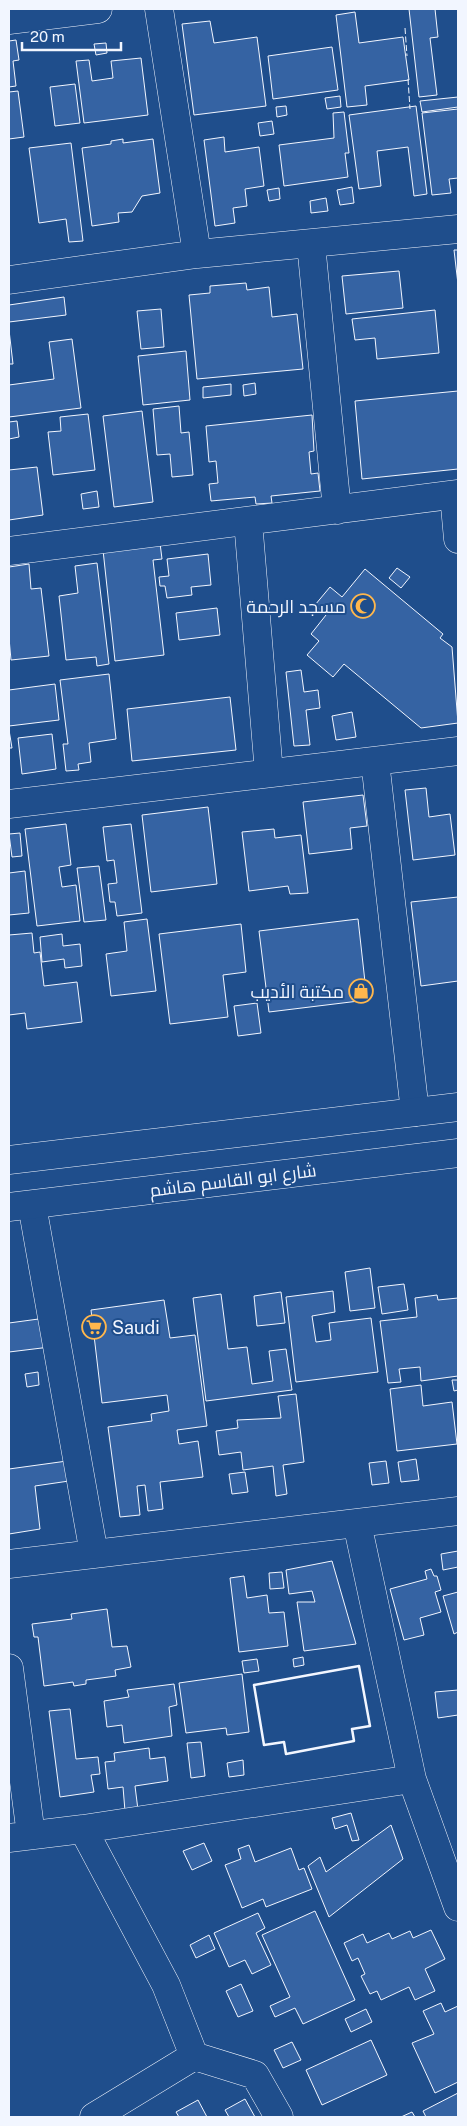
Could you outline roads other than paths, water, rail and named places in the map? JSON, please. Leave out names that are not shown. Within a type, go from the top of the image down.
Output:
[{"type":"street","points":[[9,20],[98,9]]},
{"type":"street","points":[[159,9],[197,254]]},
{"type":"street","points":[[9,280],[197,254],[458,229]]},
{"type":"street","points":[[312,244],[338,510]]},
{"type":"street","points":[[9,551],[456,495],[458,539]]},
{"type":"street","points":[[248,521],[269,773]]},
{"type":"street","points":[[9,804],[458,750]]},
{"type":"street","points":[[375,761],[415,1112]]},
{"type":"street","points":[[9,1160],[458,1107]]},
{"type":"street","name":"شارع ابو القاسم هاشم","points":[[21,1206],[458,1154]]},
{"type":"street","points":[[21,1206],[94,1554]]},
{"type":"street","points":[[9,1564],[458,1511]]},
{"type":"street","points":[[357,1523],[412,1779],[458,1907]]},
{"type":"street","points":[[9,1668],[20,1837],[412,1779]]},
{"type":"street","points":[[83,1829],[166,1985],[194,2056]]},
{"type":"street","points":[[94,2117],[194,2056],[255,2075],[279,2117]]},
{"type":"place","name":"مسجد الرحمة","points":[[363,606]]},
{"type":"place","name":"مكتبة الأديب","points":[[361,991]]},
{"type":"place","name":"Saudi","points":[[94,1327]]}]
